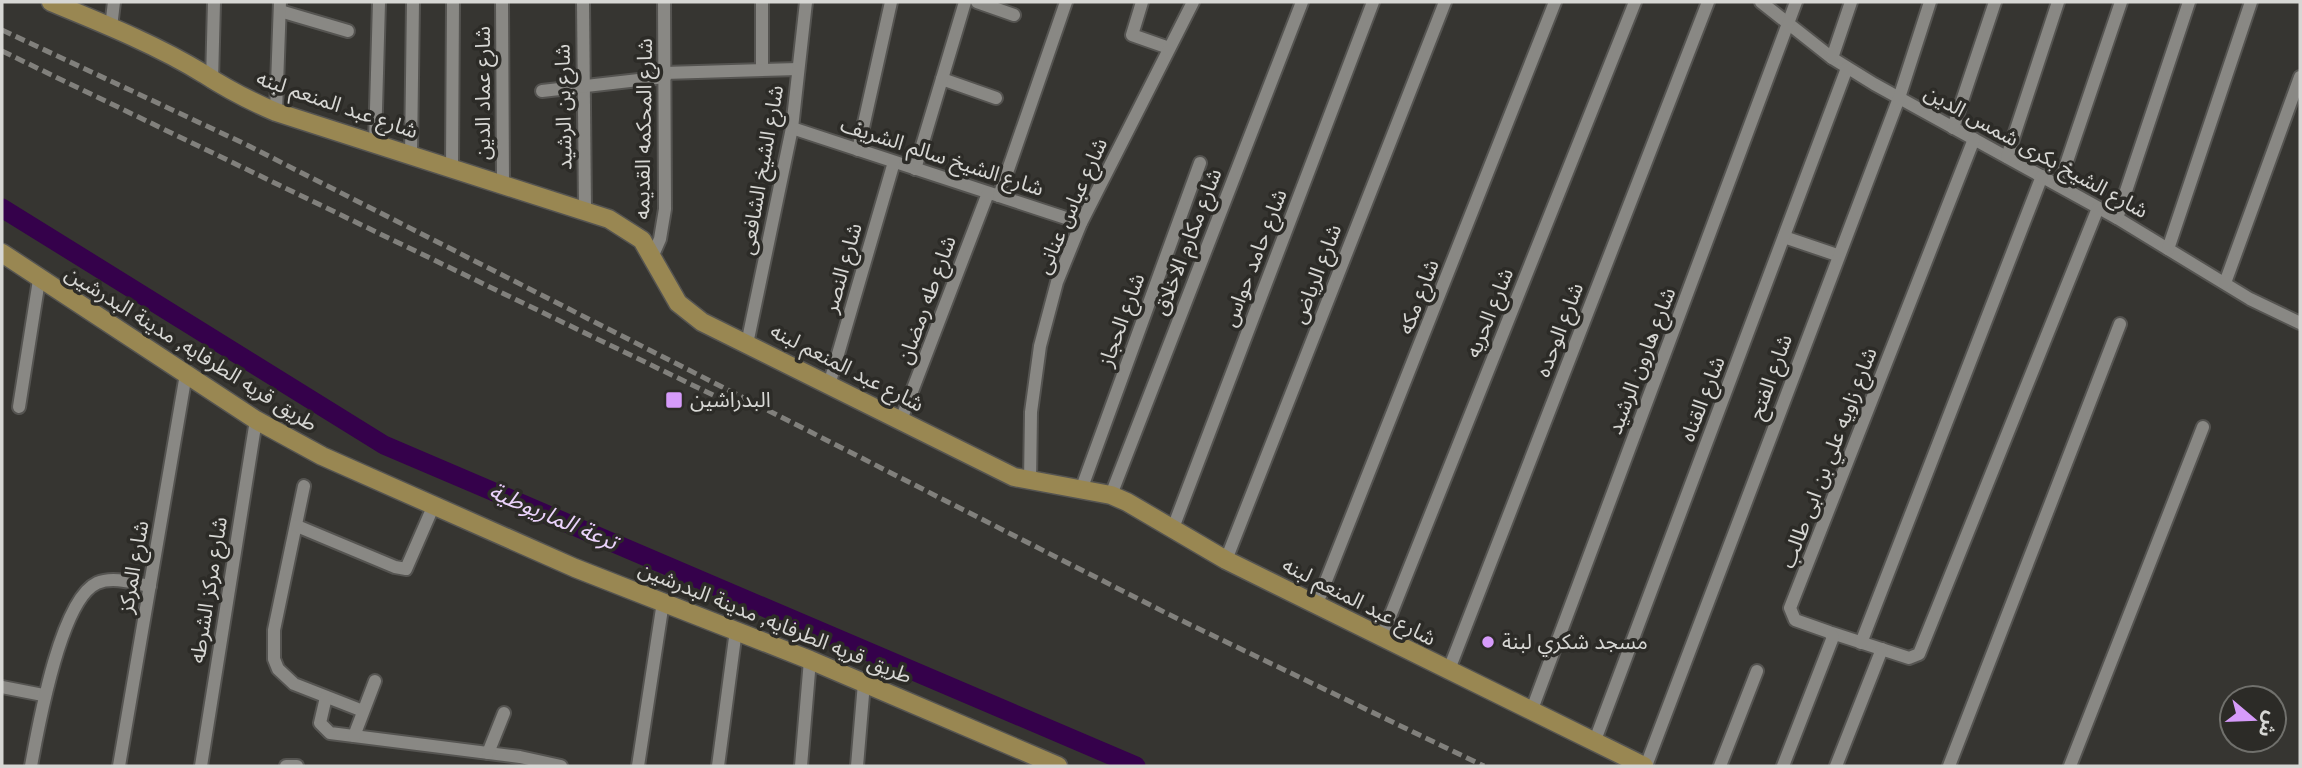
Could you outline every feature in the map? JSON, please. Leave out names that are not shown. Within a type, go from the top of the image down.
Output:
[{"type":"main road","name":"شارع عبد المنعم لبنه","points":[[51,2],[111,27],[205,75],[212,82],[276,112],[585,211],[629,229],[653,255],[669,289],[690,314],[999,471],[1030,482],[1111,495],[1144,510],[1226,560],[1316,606],[1645,766]]},
{"type":"main road","name":"طريق قريه الطرفايه, مدينة البدرشين","points":[[2,253],[39,280],[256,420],[322,456],[433,507],[810,660],[1058,766]]},
{"type":"street","points":[[111,27],[114,2]]},
{"type":"street","points":[[212,82],[214,2]]},
{"type":"street","points":[[375,145],[379,2]]},
{"type":"street","points":[[411,155],[413,2]]},
{"type":"street","points":[[452,167],[453,2]]},
{"type":"street","name":"شارع عماد الدين","points":[[502,2],[503,184]]},
{"type":"street","name":"شارع بن الرشيد","points":[[583,2],[585,211]]},
{"type":"street","name":"شارع المحكمه القديمه","points":[[653,255],[660,239],[665,209],[664,2]]},
{"type":"street","points":[[762,2],[762,69]]},
{"type":"street","name":"شارع الشيخ الشافعى","points":[[747,344],[792,128],[806,2]]},
{"type":"street","points":[[858,150],[891,2]]},
{"type":"street","points":[[915,169],[965,2]]},
{"type":"street","points":[[977,2],[1014,15]]},
{"type":"street","name":"شارع طه رمضان","points":[[901,420],[993,195],[1066,2]]},
{"type":"street","points":[[1142,2],[1132,34],[1169,48]]},
{"type":"street","name":"شارع عباس عنانى","points":[[1030,482],[1031,412],[1040,346],[1057,282],[1081,223],[1193,2]]},
{"type":"street","name":"شارع مكارم الاخلاق","points":[[1111,495],[1302,2]]},
{"type":"street","name":"شارع حامد حواس","points":[[1173,528],[1373,2]]},
{"type":"street","name":"شارع الرياض","points":[[1226,560],[1444,2]]},
{"type":"street","name":"شارع مكه","points":[[1316,606],[1555,2]]},
{"type":"street","name":"شارع الحريه","points":[[1381,639],[1635,2]]},
{"type":"street","name":"شارع الوحده","points":[[1448,672],[1708,2]]},
{"type":"street","name":"شارع الشيخ بكرى شمس الدين","points":[[1761,2],[1847,68],[2117,218],[2225,284],[2300,323]]},
{"type":"street","name":"شارع هارون الرشيد","points":[[1531,712],[1796,2]]},
{"type":"street","points":[[1832,58],[1851,2]]},
{"type":"street","name":"شارع الفتح","points":[[1645,766],[1837,255],[1899,98],[1930,2]]},
{"type":"street","points":[[1953,128],[1995,2]]},
{"type":"street","points":[[2007,157],[2058,2]]},
{"type":"street","points":[[2059,185],[2121,2]]},
{"type":"street","points":[[2117,218],[2189,2]]},
{"type":"street","points":[[2168,249],[2251,2]]},
{"type":"street","points":[[276,112],[280,6],[348,31]]},
{"type":"street","name":"شارع القناه","points":[[1594,743],[1847,68]]},
{"type":"street","points":[[542,92],[664,75],[798,69]]},
{"type":"street","points":[[2225,284],[2300,77]]},
{"type":"street","points":[[942,79],[996,98]]},
{"type":"street","name":"شارع الشيخ سالم الشريف","points":[[792,128],[1081,223]]},
{"type":"street","name":"شارع زاويه علي بن ابى طالب","points":[[1974,139],[1790,608],[1795,620],[1913,659],[1919,654],[2098,208]]},
{"type":"street","name":"شارع النصر","points":[[829,384],[894,162]]},
{"type":"street","name":"شارع الحجاز","points":[[1081,490],[1200,163]]},
{"type":"street","points":[[1861,643],[2042,176]]},
{"type":"street","points":[[1784,237],[1837,255]]},
{"type":"street","points":[[19,407],[39,280]]},
{"type":"street","points":[[1949,766],[2120,324]]},
{"type":"street","name":"شارع المركز","points":[[119,766],[187,374]]},
{"type":"street","name":"شارع مركز الشرطه","points":[[201,766],[256,420]]},
{"type":"street","points":[[2070,766],[2203,427]]},
{"type":"street","points":[[304,486],[274,630],[274,659],[285,678],[363,711]]},
{"type":"street","points":[[297,526],[395,567],[407,569],[433,507]]},
{"type":"street","points":[[31,766],[43,695],[68,625],[84,595],[95,584],[108,580],[150,586]]},
{"type":"street","points":[[638,766],[663,601]]},
{"type":"street","points":[[718,766],[736,630]]},
{"type":"street","points":[[1783,766],[1832,640],[1832,633]]},
{"type":"street","points":[[1836,766],[1882,649]]},
{"type":"street","points":[[801,766],[810,660]]},
{"type":"street","points":[[1720,766],[1757,671]]},
{"type":"street","points":[[354,736],[375,681]]},
{"type":"street","points":[[857,766],[864,683]]},
{"type":"street","points":[[2,687],[43,695]]},
{"type":"street","points":[[326,697],[320,723],[330,733],[488,753],[561,766]]},
{"type":"street","points":[[488,753],[504,713]]},
{"type":"street","points":[[286,766],[298,766]]},
{"type":"waterway","name":"ترعة الماريوطية","points":[[2,208],[384,445],[1136,766]]},
{"type":"railway","points":[[2,30],[247,145],[1166,613],[1484,766]]},
{"type":"railway","points":[[2,51],[740,408]]},
{"type":"place","name":"البدراشين","points":[[674,400]]},
{"type":"place","name":"مسجد شكري لبنة","points":[[1488,642]]}]
